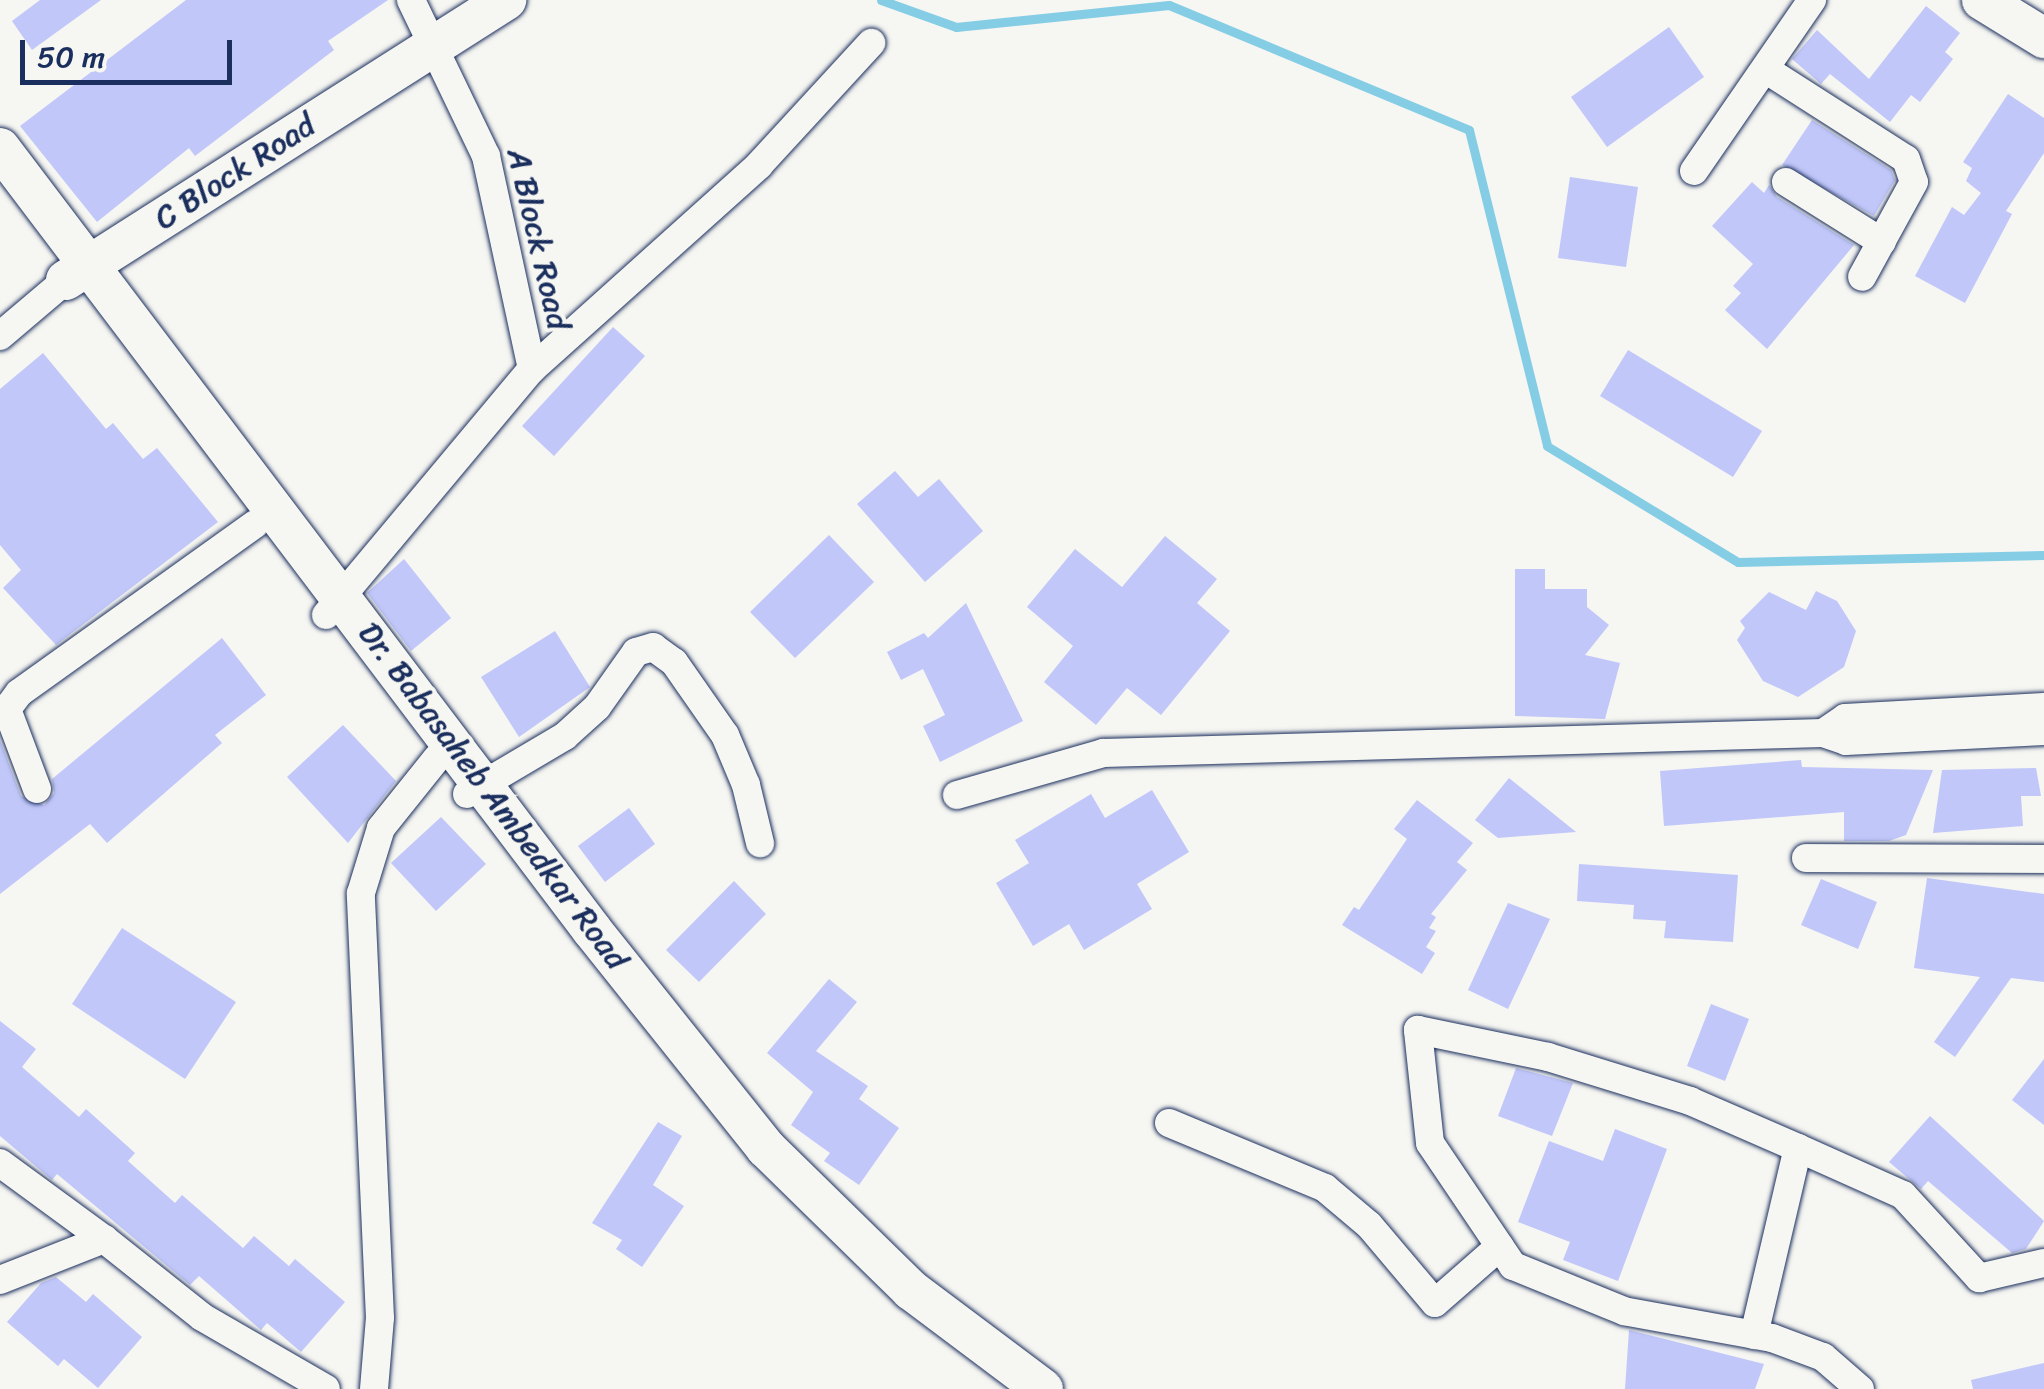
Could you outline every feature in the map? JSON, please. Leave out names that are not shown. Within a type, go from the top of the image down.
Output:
[{"type":"main road","name":"C Block Road","points":[[78,273],[433,43],[506,0]]},
{"type":"main road","points":[[1982,0],[2044,38]]},
{"type":"main road","name":"Dr. Babasaheb Ambedkar Road","points":[[0,148],[78,273],[255,524],[334,605],[437,758],[475,790]]},
{"type":"main road","name":"Dr. Babasaheb Ambedkar Road","points":[[0,184],[78,273],[334,605],[646,1011],[756,1166],[832,1225],[921,1320],[1002,1371],[1043,1389]]},
{"type":"street","name":"A Block Road","points":[[334,605],[532,369],[486,156],[411,0]]},
{"type":"street","points":[[1694,171],[1812,0]]},
{"type":"street","points":[[532,369],[758,165],[871,43]]},
{"type":"street","points":[[1765,68],[1906,160],[1914,182],[1862,277]]},
{"type":"street","points":[[1786,182],[1882,242]]},
{"type":"street","points":[[0,336],[78,273]]},
{"type":"street","points":[[37,789],[8,709],[20,692],[255,524]]},
{"type":"street","points":[[475,790],[565,736],[597,708],[636,652],[653,647],[674,662],[724,734],[746,785],[760,843]]},
{"type":"street","points":[[1823,733],[1845,718],[2044,707]]},
{"type":"street","points":[[957,795],[1103,753],[1823,733],[1846,742],[2044,731]]},
{"type":"street","points":[[374,1389],[380,1318],[361,894],[382,828],[437,758]]},
{"type":"street","points":[[1806,858],[2044,860]]},
{"type":"street","points":[[1860,1389],[1823,1357],[1754,1335],[1624,1311],[1512,1266],[1430,1143],[1418,1030],[1548,1057],[1690,1100],[1903,1195],[1978,1278],[2044,1263]]},
{"type":"street","points":[[1169,1123],[1324,1188],[1368,1224],[1435,1303],[1500,1246]]},
{"type":"street","points":[[1754,1335],[1798,1148]]},
{"type":"street","points":[[0,1163],[202,1317],[326,1389]]},
{"type":"street","points":[[0,1280],[104,1240]]},
{"type":"building","points":[[40,0],[101,0],[32,50],[12,21]]},
{"type":"building","points":[[186,0],[388,0],[328,41],[334,50],[195,156],[189,148],[97,222],[20,126]]},
{"type":"building","points":[[1926,6],[1960,33],[1945,52],[1953,59],[1920,102],[1911,95],[1890,122],[1830,74],[1821,84],[1792,59],[1817,30],[1869,79]]},
{"type":"building","points":[[1669,27],[1704,77],[1607,147],[1571,97]]},
{"type":"building","points":[[2008,94],[2044,118],[2044,153],[2006,211],[2012,214],[1965,303],[1915,276],[1952,207],[1964,215],[1981,193],[1966,181],[1972,168],[1963,162]]},
{"type":"building","points":[[1812,120],[1891,170],[1895,180],[1874,216],[1782,165]]},
{"type":"building","points":[[1570,177],[1638,187],[1626,267],[1558,258]]},
{"type":"building","points":[[1752,182],[1764,193],[1769,185],[1777,197],[1854,245],[1767,349],[1725,310],[1741,293],[1733,286],[1753,264],[1712,226]]},
{"type":"building","points":[[613,327],[645,356],[554,456],[522,426]]},
{"type":"building","points":[[1628,350],[1762,431],[1733,477],[1600,396]]},
{"type":"building","points":[[43,353],[106,429],[113,423],[143,459],[157,448],[218,522],[56,645],[3,588],[21,570],[0,545],[0,389]]},
{"type":"building","points":[[895,471],[918,497],[939,479],[983,531],[925,582],[857,504]]},
{"type":"building","points":[[829,535],[874,582],[795,658],[750,612]]},
{"type":"building","points":[[1165,536],[1217,579],[1197,603],[1230,631],[1161,715],[1127,688],[1096,725],[1044,682],[1073,646],[1027,607],[1075,549],[1122,587]]},
{"type":"building","points":[[404,559],[451,618],[411,651],[367,593]]},
{"type":"building","points":[[1515,569],[1545,569],[1545,589],[1587,589],[1587,607],[1609,625],[1585,655],[1620,663],[1605,719],[1515,716]]},
{"type":"building","points":[[1816,591],[1837,601],[1856,631],[1844,667],[1798,697],[1763,681],[1737,640],[1745,628],[1740,621],[1769,592],[1806,610]]},
{"type":"building","points":[[966,603],[1023,721],[940,762],[923,726],[945,715],[923,669],[901,680],[887,652],[924,633],[928,638]]},
{"type":"building","points":[[555,631],[590,687],[519,737],[481,677]]},
{"type":"building","points":[[222,638],[266,695],[215,735],[222,743],[107,843],[90,824],[0,894],[0,740],[21,796],[44,805],[54,793],[52,779]]},
{"type":"building","points":[[343,725],[396,781],[348,843],[287,777]]},
{"type":"building","points":[[1801,760],[1802,767],[1933,770],[1906,835],[1889,841],[1844,841],[1844,812],[1664,826],[1660,771]]},
{"type":"building","points":[[2036,768],[2041,796],[2021,796],[2023,826],[1933,833],[1942,770]]},
{"type":"building","points":[[1509,778],[1576,832],[1498,838],[1475,820]]},
{"type":"building","points":[[1152,790],[1189,852],[1137,884],[1152,909],[1084,950],[1069,924],[1033,946],[996,883],[1029,863],[1015,840],[1091,794],[1105,818]]},
{"type":"building","points":[[1417,800],[1473,843],[1457,862],[1467,870],[1431,914],[1436,917],[1429,928],[1436,931],[1426,947],[1435,953],[1422,974],[1342,925],[1354,907],[1359,910],[1407,839],[1394,829]]},
{"type":"building","points":[[629,808],[655,844],[605,882],[578,846]]},
{"type":"building","points":[[441,817],[486,864],[436,911],[391,863]]},
{"type":"building","points":[[1579,864],[1738,875],[1733,942],[1664,938],[1666,921],[1633,919],[1634,905],[1577,901]]},
{"type":"building","points":[[1927,878],[2044,894],[2044,982],[2011,978],[1955,1057],[1934,1042],[1980,977],[1914,968]]},
{"type":"building","points":[[1821,879],[1877,902],[1858,949],[1801,925]]},
{"type":"building","points":[[734,881],[766,914],[699,982],[666,950]]},
{"type":"building","points":[[1508,903],[1550,919],[1508,1009],[1468,990]]},
{"type":"building","points":[[122,928],[236,1002],[185,1079],[72,1004]]},
{"type":"building","points":[[829,979],[857,1002],[816,1051],[868,1086],[859,1099],[899,1128],[859,1185],[824,1161],[830,1153],[791,1125],[813,1092],[767,1053]]},
{"type":"building","points":[[1711,1004],[1749,1019],[1725,1081],[1687,1066]]},
{"type":"building","points":[[0,1021],[36,1049],[22,1067],[79,1117],[86,1109],[135,1153],[128,1161],[175,1203],[182,1195],[243,1248],[254,1236],[289,1266],[295,1259],[345,1302],[301,1352],[267,1323],[261,1330],[199,1276],[190,1285],[57,1174],[52,1180],[0,1136]]},
{"type":"building","points":[[2044,1059],[2044,1125],[2012,1100]]},
{"type":"building","points":[[1516,1068],[1573,1083],[1552,1136],[1498,1116]]},
{"type":"building","points":[[1930,1116],[2044,1221],[2026,1249],[2012,1253],[1928,1181],[1921,1189],[1889,1162]]},
{"type":"building","points":[[658,1122],[682,1136],[653,1185],[684,1206],[642,1267],[616,1249],[622,1240],[592,1223]]},
{"type":"building","points":[[1615,1129],[1667,1149],[1618,1281],[1563,1260],[1570,1242],[1518,1222],[1549,1141],[1603,1161]]},
{"type":"building","points":[[56,1277],[86,1302],[93,1294],[142,1337],[98,1388],[64,1359],[58,1366],[7,1322],[41,1283]]},
{"type":"building","points":[[1629,1330],[1764,1364],[1755,1389],[1625,1389]]},
{"type":"building","points":[[2044,1363],[2044,1389],[1973,1389],[1971,1380]]},
{"type":"waterway","points":[[881,0],[956,27],[1169,5],[1469,130],[1547,446],[1738,562],[2044,555]]}]
